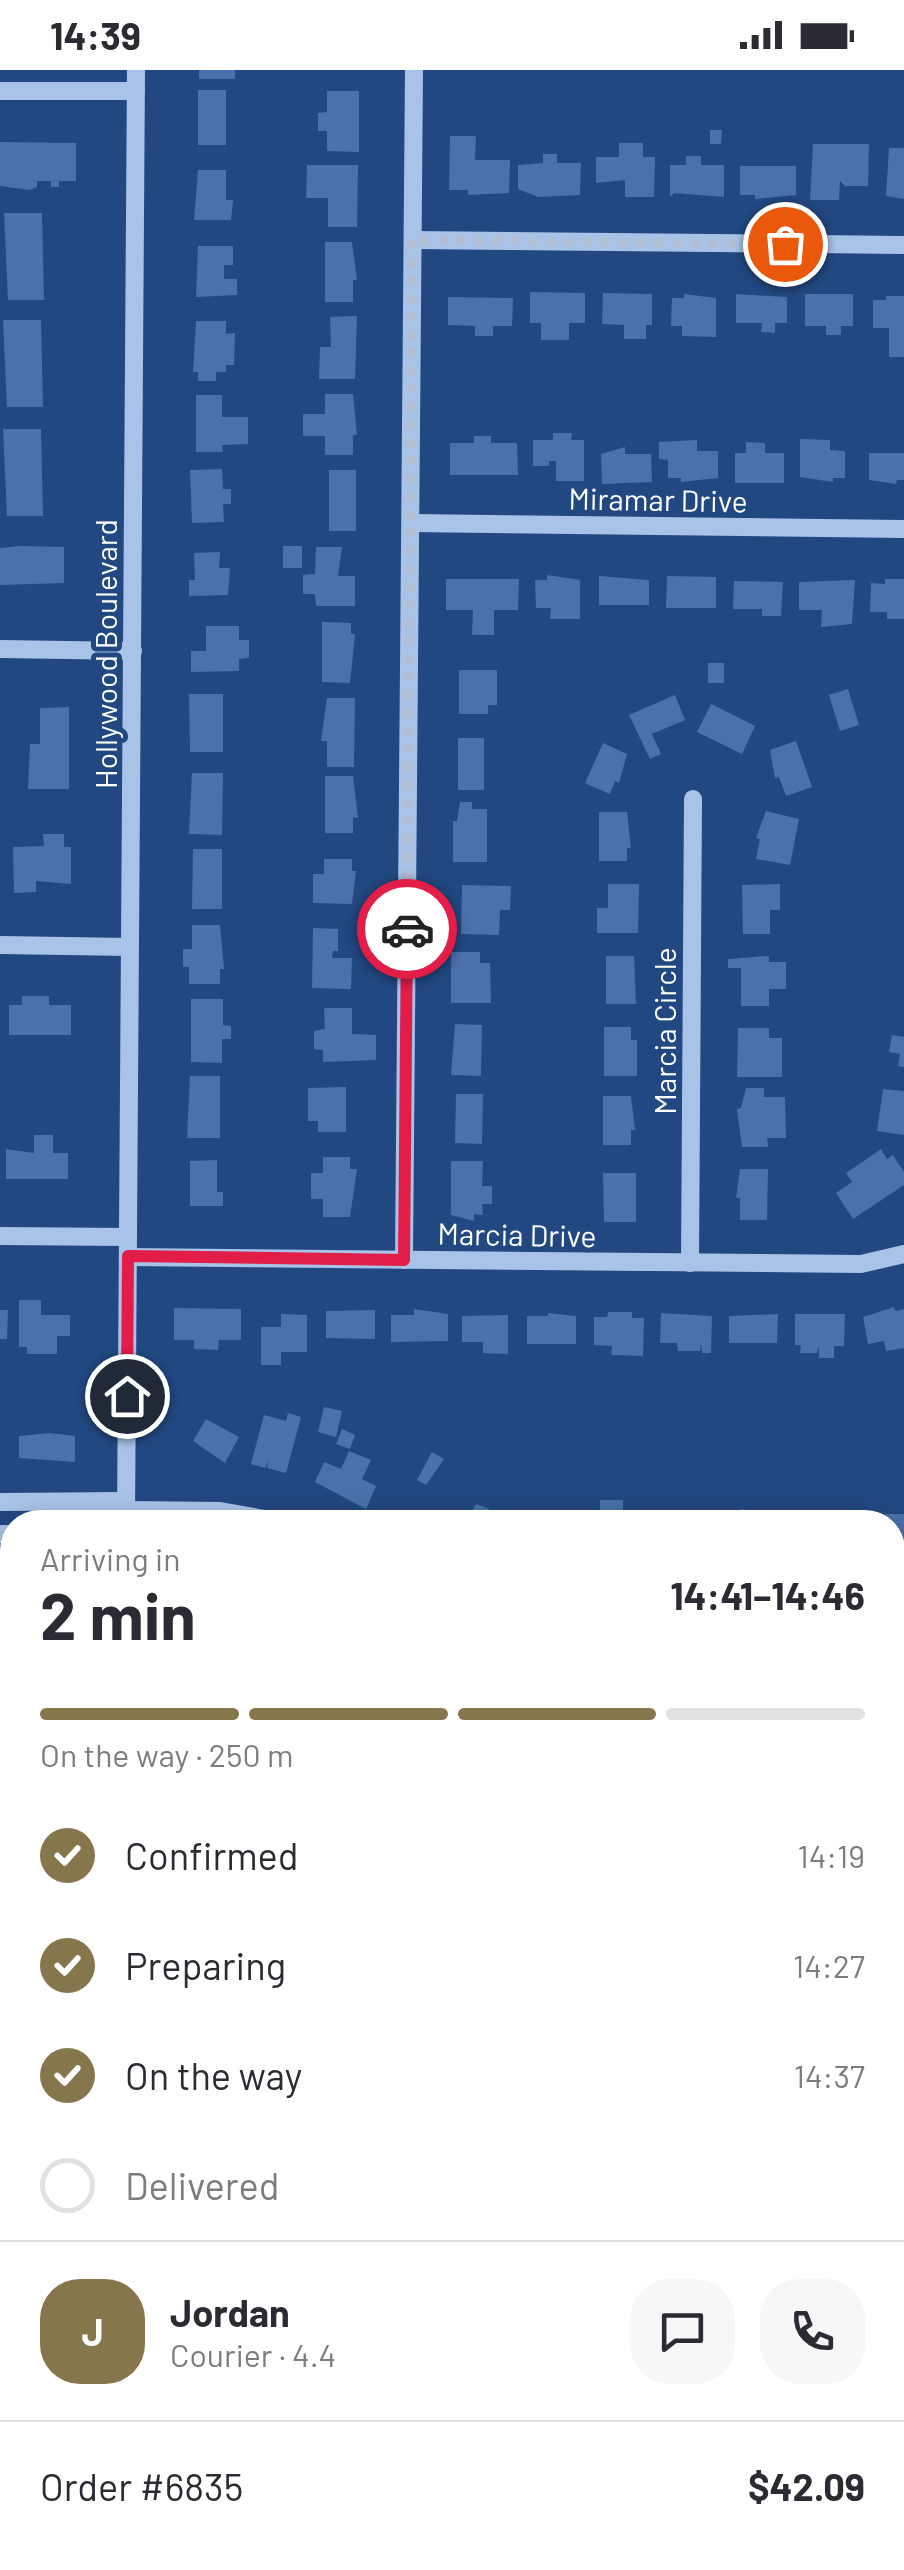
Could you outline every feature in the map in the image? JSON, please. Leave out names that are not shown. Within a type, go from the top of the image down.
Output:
[{"type":"street","name":"Hollywood Boulevard","points":[[126,1510],[136,70]]},
{"type":"street","points":[[404,1260],[414,70]]},
{"type":"street","points":[[0,90],[136,91]]},
{"type":"street","points":[[412,240],[904,245]]},
{"type":"street","name":"Miramar Drive","points":[[411,523],[904,529]]},
{"type":"street","points":[[0,648],[132,651]]},
{"type":"street","name":"Marcia Circle","points":[[690,1263],[693,799]]},
{"type":"street","points":[[0,944],[130,946]]},
{"type":"street","name":"Marcia Drive","points":[[0,1236],[128,1247],[404,1260],[861,1264],[904,1254]]},
{"type":"street","points":[[0,1502],[112,1510]]},
{"type":"building","points":[[199,70],[235,70],[235,79],[199,79]]},
{"type":"building","points":[[198,90],[226,90],[226,145],[198,145]]},
{"type":"building","points":[[327,91],[359,91],[359,152],[327,151],[327,131],[318,131],[318,113],[327,112]]},
{"type":"building","points":[[710,130],[722,130],[721,144],[710,144]]},
{"type":"building","points":[[450,136],[476,136],[475,160],[510,160],[509,193],[468,195],[468,190],[449,190]]},
{"type":"building","points":[[0,142],[76,143],[76,181],[59,181],[59,187],[51,187],[51,181],[37,181],[37,187],[30,190],[0,186]]},
{"type":"building","points":[[619,143],[643,143],[643,157],[655,157],[654,197],[625,197],[625,180],[596,183],[596,157],[619,157]]},
{"type":"building","points":[[813,144],[869,144],[868,186],[845,186],[840,181],[839,200],[810,200]]},
{"type":"building","points":[[889,148],[904,148],[904,199],[886,196]]},
{"type":"building","points":[[543,154],[557,154],[557,163],[581,163],[580,195],[538,197],[518,189],[518,165],[543,163]]},
{"type":"building","points":[[686,156],[701,156],[701,165],[724,165],[724,197],[674,193],[670,197],[670,165],[686,165]]},
{"type":"building","points":[[307,165],[358,165],[357,227],[328,227],[328,198],[306,198]]},
{"type":"building","points":[[740,166],[796,166],[796,195],[755,199],[755,195],[740,195]]},
{"type":"building","points":[[198,170],[226,170],[226,200],[233,200],[231,220],[194,220]]},
{"type":"building","points":[[4,213],[42,213],[44,300],[8,300]]},
{"type":"building","points":[[325,242],[352,242],[357,280],[353,280],[353,302],[325,302]]},
{"type":"building","points":[[198,246],[233,246],[233,265],[224,265],[224,279],[237,279],[237,295],[196,297]]},
{"type":"building","points":[[530,292],[585,293],[585,323],[569,323],[569,340],[541,340],[541,323],[530,323]]},
{"type":"building","points":[[603,293],[652,294],[652,325],[646,325],[646,339],[624,339],[624,325],[602,324]]},
{"type":"building","points":[[684,294],[716,298],[716,337],[682,336],[682,326],[671,326],[672,298],[684,298]]},
{"type":"building","points":[[736,294],[787,297],[787,323],[775,323],[775,333],[761,332],[762,323],[736,323]]},
{"type":"building","points":[[805,294],[853,294],[853,326],[841,326],[841,335],[826,335],[826,326],[805,326]]},
{"type":"building","points":[[886,296],[904,296],[904,357],[889,357],[889,328],[873,328],[873,300],[886,300]]},
{"type":"building","points":[[448,297],[513,298],[512,326],[493,326],[493,336],[475,336],[475,326],[448,325]]},
{"type":"building","points":[[357,316],[355,379],[319,379],[320,347],[331,347],[330,317]]},
{"type":"building","points":[[3,320],[41,320],[43,407],[7,407]]},
{"type":"building","points":[[196,321],[226,321],[226,334],[235,333],[234,365],[226,365],[226,372],[216,372],[216,381],[198,381],[198,372],[193,372]]},
{"type":"building","points":[[325,394],[353,394],[357,435],[353,435],[353,455],[325,455],[325,436],[303,436],[303,414],[325,414]]},
{"type":"building","points":[[196,395],[222,395],[222,417],[248,417],[248,444],[222,445],[223,452],[196,452]]},
{"type":"building","points":[[3,429],[41,429],[43,516],[7,516]]},
{"type":"building","points":[[553,433],[572,433],[571,440],[584,440],[584,481],[556,481],[556,461],[549,461],[549,466],[533,466],[533,440],[553,440]]},
{"type":"building","points":[[474,436],[491,436],[491,443],[517,443],[518,475],[450,475],[450,443],[474,443]]},
{"type":"building","points":[[800,439],[830,440],[830,450],[845,451],[845,478],[833,478],[833,482],[800,477]]},
{"type":"building","points":[[697,440],[697,451],[718,451],[718,478],[681,482],[681,478],[668,478],[668,460],[659,459],[659,442]]},
{"type":"building","points":[[746,442],[765,443],[765,453],[784,453],[784,483],[735,483],[735,453],[746,453]]},
{"type":"building","points":[[625,447],[625,454],[651,454],[652,482],[602,484],[601,454]]},
{"type":"building","points":[[869,453],[904,453],[904,480],[897,480],[896,484],[869,480]]},
{"type":"building","points":[[222,469],[223,489],[231,489],[231,504],[223,504],[224,522],[192,523],[190,470]]},
{"type":"building","points":[[329,470],[356,470],[356,531],[329,531]]},
{"type":"building","points":[[283,546],[302,546],[302,568],[283,568]]},
{"type":"building","points":[[64,547],[64,583],[0,585],[0,548]]},
{"type":"building","points":[[316,547],[342,547],[338,576],[355,576],[355,606],[316,606],[315,594],[303,594],[303,575],[315,574]]},
{"type":"building","points":[[220,552],[219,568],[230,568],[228,595],[189,596],[189,580],[195,580],[194,553]]},
{"type":"building","points":[[547,575],[580,580],[580,619],[550,619],[551,608],[536,608],[535,580],[547,580]]},
{"type":"building","points":[[599,576],[649,580],[649,605],[599,605]]},
{"type":"building","points":[[667,576],[716,577],[716,608],[666,608]]},
{"type":"building","points":[[446,579],[519,579],[518,610],[494,610],[494,635],[472,635],[473,610],[446,610]]},
{"type":"building","points":[[885,579],[904,579],[904,619],[887,619],[887,612],[870,612],[871,583],[885,584]]},
{"type":"building","points":[[855,580],[852,624],[821,627],[822,610],[799,610],[799,582]]},
{"type":"building","points":[[734,581],[783,582],[781,616],[762,616],[762,609],[733,609]]},
{"type":"building","points":[[322,622],[351,623],[351,634],[355,634],[350,683],[322,682]]},
{"type":"building","points":[[206,626],[239,626],[239,640],[249,640],[249,658],[239,659],[239,671],[191,672],[191,651],[206,651]]},
{"type":"building","points":[[708,663],[724,663],[724,683],[708,683]]},
{"type":"building","points":[[459,670],[497,670],[497,705],[488,705],[488,714],[459,714]]},
{"type":"building","points":[[848,689],[859,725],[840,731],[829,695]]},
{"type":"building","points":[[189,694],[223,694],[223,752],[190,752]]},
{"type":"building","points":[[675,695],[685,720],[652,734],[661,754],[650,759],[629,715]]},
{"type":"building","points":[[327,698],[355,698],[354,767],[327,767],[327,741],[321,741]]},
{"type":"building","points":[[711,704],[755,726],[742,754],[697,732]]},
{"type":"building","points":[[69,707],[69,789],[28,789],[30,744],[40,744],[40,708]]},
{"type":"building","points":[[458,738],[484,738],[484,790],[458,790]]},
{"type":"building","points":[[796,741],[812,787],[786,796],[779,777],[775,778],[770,750]]},
{"type":"building","points":[[603,743],[627,754],[619,783],[615,781],[610,794],[585,783]]},
{"type":"building","points":[[192,773],[223,773],[222,835],[189,834]]},
{"type":"building","points":[[325,776],[353,776],[358,818],[353,817],[353,833],[325,833]]},
{"type":"building","points":[[460,802],[472,802],[472,809],[487,809],[487,862],[453,862],[453,821],[457,821]]},
{"type":"building","points":[[766,811],[799,819],[790,865],[756,859],[760,839],[756,838]]},
{"type":"building","points":[[599,812],[627,812],[631,848],[627,848],[627,861],[599,861]]},
{"type":"building","points":[[43,834],[64,834],[64,847],[71,847],[71,884],[36,881],[36,892],[14,893],[13,847],[44,846]]},
{"type":"building","points":[[193,849],[222,849],[222,909],[192,909]]},
{"type":"building","points":[[324,859],[352,859],[352,871],[356,871],[352,904],[313,903],[313,874],[324,874]]},
{"type":"building","points":[[608,884],[639,884],[638,933],[597,933],[597,908],[608,908]]},
{"type":"building","points":[[780,884],[780,910],[770,910],[770,934],[743,934],[742,885]]},
{"type":"building","points":[[462,885],[511,886],[510,910],[500,910],[499,935],[461,934]]},
{"type":"building","points":[[192,925],[220,925],[224,969],[220,969],[220,984],[189,984],[189,967],[183,967],[183,949],[192,949]]},
{"type":"building","points":[[313,928],[338,929],[338,951],[333,951],[332,958],[352,958],[351,989],[312,988]]},
{"type":"building","points":[[451,952],[480,952],[480,963],[490,963],[491,1003],[451,1003]]},
{"type":"building","points":[[606,956],[634,956],[636,1004],[606,1004]]},
{"type":"building","points":[[769,956],[769,962],[786,962],[786,989],[769,989],[769,1006],[741,1006],[741,968],[728,968],[728,959]]},
{"type":"building","points":[[22,996],[49,996],[49,1005],[71,1005],[71,1035],[9,1035],[9,1005],[22,1005]]},
{"type":"building","points":[[191,999],[223,999],[223,1025],[231,1026],[231,1039],[222,1039],[222,1063],[191,1062]]},
{"type":"building","points":[[324,1008],[352,1008],[352,1034],[376,1035],[376,1060],[323,1062],[323,1050],[314,1049],[314,1031],[325,1029]]},
{"type":"building","points":[[455,1024],[482,1025],[481,1076],[451,1075]]},
{"type":"building","points":[[604,1027],[631,1027],[631,1040],[637,1040],[637,1076],[604,1076]]},
{"type":"building","points":[[738,1028],[769,1028],[769,1038],[782,1038],[782,1077],[737,1077]]},
{"type":"building","points":[[892,1035],[904,1037],[904,1067],[898,1066],[900,1054],[889,1052]]},
{"type":"building","points":[[190,1076],[220,1076],[220,1138],[187,1138]]},
{"type":"building","points":[[346,1087],[346,1132],[318,1132],[318,1121],[308,1121],[308,1088]]},
{"type":"building","points":[[746,1088],[764,1088],[764,1097],[785,1097],[786,1138],[767,1138],[768,1147],[742,1147],[737,1109],[741,1108]]},
{"type":"building","points":[[883,1089],[904,1091],[904,1135],[877,1131]]},
{"type":"building","points":[[456,1094],[483,1094],[482,1144],[455,1143]]},
{"type":"building","points":[[603,1096],[631,1096],[635,1130],[631,1130],[631,1145],[603,1145]]},
{"type":"building","points":[[34,1135],[53,1135],[53,1153],[68,1153],[68,1179],[6,1179],[6,1149],[34,1153]]},
{"type":"building","points":[[881,1149],[887,1159],[893,1155],[904,1172],[904,1185],[853,1219],[836,1193],[852,1182],[846,1173]]},
{"type":"building","points":[[323,1157],[350,1157],[350,1169],[357,1169],[350,1217],[323,1217],[323,1199],[311,1199],[311,1173],[323,1173]]},
{"type":"building","points":[[217,1160],[217,1192],[223,1192],[223,1206],[190,1206],[190,1161]]},
{"type":"building","points":[[451,1161],[483,1161],[482,1186],[492,1186],[492,1204],[482,1204],[483,1215],[474,1214],[474,1221],[451,1215]]},
{"type":"building","points":[[740,1169],[768,1169],[767,1220],[740,1220],[740,1198],[736,1198]]},
{"type":"building","points":[[603,1173],[636,1173],[636,1222],[604,1222]]},
{"type":"building","points":[[19,1300],[41,1300],[41,1315],[70,1315],[70,1336],[57,1336],[57,1354],[27,1354],[27,1347],[19,1347]]},
{"type":"building","points":[[894,1307],[895,1311],[904,1309],[904,1348],[886,1351],[884,1341],[868,1344],[863,1317]]},
{"type":"building","points":[[174,1308],[241,1309],[241,1340],[219,1340],[218,1350],[194,1349],[194,1340],[174,1340]]},
{"type":"building","points":[[414,1309],[448,1314],[448,1341],[391,1342],[391,1315],[414,1315]]},
{"type":"building","points":[[0,1310],[8,1310],[7,1339],[0,1339]]},
{"type":"building","points":[[375,1310],[375,1339],[326,1338],[326,1311]]},
{"type":"building","points":[[608,1312],[632,1312],[632,1318],[644,1318],[643,1356],[611,1355],[612,1346],[594,1345],[594,1317],[607,1317]]},
{"type":"building","points":[[661,1313],[712,1316],[711,1353],[702,1353],[701,1343],[700,1351],[678,1351],[677,1343],[660,1343]]},
{"type":"building","points":[[281,1314],[307,1315],[307,1352],[281,1352],[281,1365],[261,1365],[261,1327],[281,1327]]},
{"type":"building","points":[[778,1314],[777,1343],[729,1343],[729,1316]]},
{"type":"building","points":[[795,1314],[845,1314],[844,1346],[834,1346],[834,1358],[819,1358],[819,1346],[817,1353],[800,1353],[801,1345],[795,1345]]},
{"type":"building","points":[[508,1315],[508,1354],[483,1353],[483,1342],[462,1342],[462,1316]]},
{"type":"building","points":[[527,1316],[576,1316],[576,1344],[527,1344]]},
{"type":"building","points":[[324,1407],[342,1411],[336,1437],[318,1432]]},
{"type":"building","points":[[288,1413],[301,1417],[286,1473],[267,1468],[269,1460],[265,1468],[251,1464],[264,1415],[286,1421]]},
{"type":"building","points":[[206,1419],[239,1437],[225,1463],[193,1441]]},
{"type":"building","points":[[342,1429],[355,1435],[350,1449],[336,1444]]},
{"type":"building","points":[[19,1436],[75,1436],[75,1462],[19,1458]]},
{"type":"building","points":[[349,1451],[371,1460],[362,1479],[376,1486],[366,1509],[315,1482],[324,1462],[341,1469]]},
{"type":"building","points":[[432,1452],[444,1459],[426,1485],[417,1480]]},
{"type":"building","points":[[600,1500],[623,1500],[623,1510],[600,1510]]},
{"type":"way so far","points":[[407,929],[412,240],[785,244]]},
{"type":"route","points":[[127,1396],[128,1256],[404,1260],[407,929]]}]
